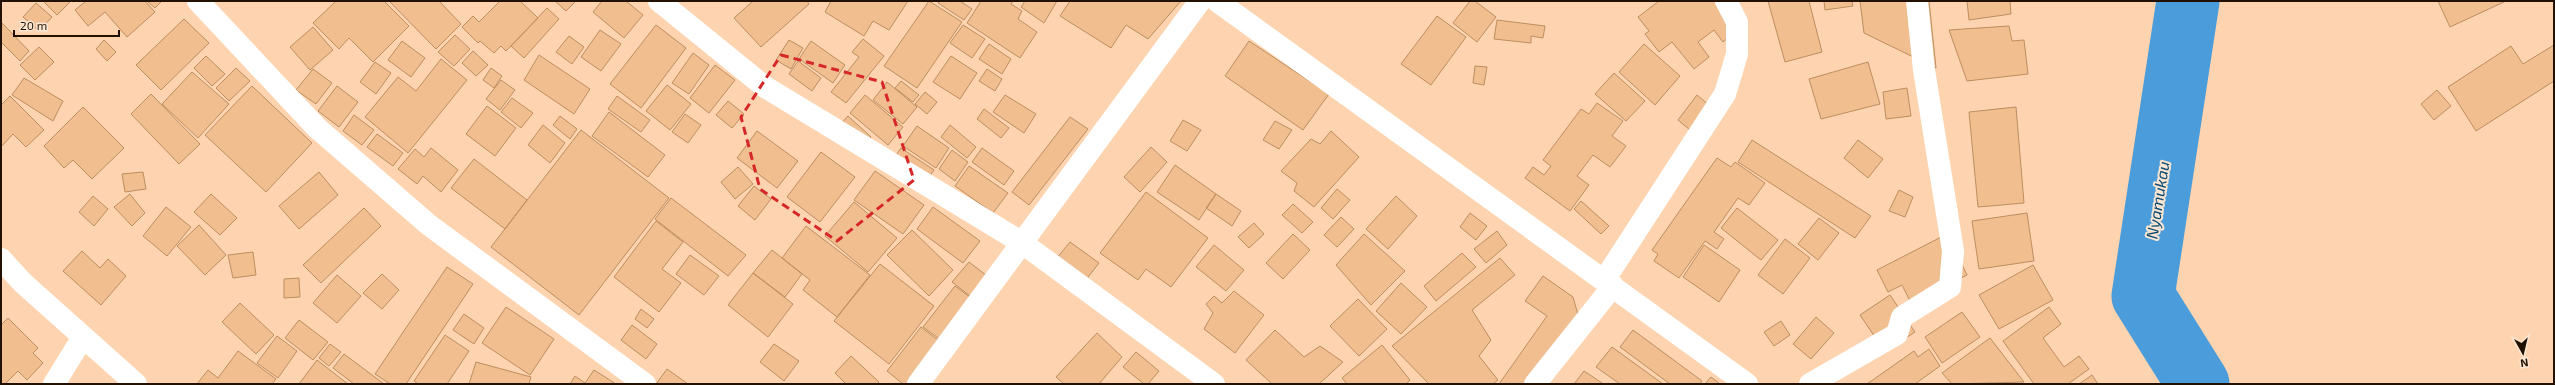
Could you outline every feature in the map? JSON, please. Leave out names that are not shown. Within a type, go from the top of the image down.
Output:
[{"type":"street","points":[[198,1],[317,128],[429,225],[645,384]]},
{"type":"street","points":[[659,1],[765,87],[1021,242],[1214,384]]},
{"type":"street","points":[[918,384],[1021,242],[1200,1]]},
{"type":"street","points":[[1217,1],[1747,384]]},
{"type":"street","points":[[1535,384],[1609,283],[1725,94],[1736,54],[1737,22],[1726,1]]},
{"type":"street","points":[[1810,384],[1897,334],[1902,317],[1950,287],[1953,251],[1924,70],[1917,1]]},
{"type":"street","points":[[1,259],[23,283],[136,384]]},
{"type":"street","points":[[54,384],[84,337]]},
{"type":"highlighted area","points":[[781,55],[882,82],[914,180],[837,241],[760,189],[741,117]]},
{"type":"building","points":[[43,1],[71,1],[57,15]]},
{"type":"building","points":[[86,1],[145,1],[155,12],[127,37],[105,12],[88,26],[75,10]]},
{"type":"building","points":[[147,1],[162,1],[155,8]]},
{"type":"building","points":[[336,1],[384,1],[409,26],[373,62],[349,38],[339,49],[313,23]]},
{"type":"building","points":[[389,1],[439,1],[461,24],[436,49]]},
{"type":"building","points":[[500,1],[520,1],[538,18],[506,51],[501,46],[494,53],[480,41],[478,43],[462,27],[473,16],[479,22]]},
{"type":"building","points":[[555,1],[576,1],[566,11]]},
{"type":"building","points":[[602,1],[626,1],[643,15],[624,38],[593,12]]},
{"type":"building","points":[[753,1],[807,1],[809,4],[761,47],[734,18]]},
{"type":"building","points":[[831,1],[908,1],[889,30],[873,21],[864,36],[825,12]]},
{"type":"building","points":[[929,1],[962,22],[917,88],[884,66]]},
{"type":"building","points":[[940,1],[960,1],[972,9],[964,20],[938,3]]},
{"type":"building","points":[[981,1],[1013,1],[1011,4],[1022,11],[1018,19],[1037,32],[1020,58],[967,23]]},
{"type":"building","points":[[1025,1],[1057,1],[1044,23],[1021,7]]},
{"type":"building","points":[[1070,1],[1181,1],[1148,39],[1126,25],[1111,48],[1060,16]]},
{"type":"building","points":[[1470,1],[1475,1],[1496,17],[1477,42],[1453,23]]},
{"type":"building","points":[[1659,1],[1715,1],[1738,30],[1723,42],[1714,30],[1698,42],[1709,57],[1694,69],[1672,42],[1659,52],[1645,34],[1649,31],[1638,17]]},
{"type":"building","points":[[1768,1],[1809,1],[1822,52],[1785,62]]},
{"type":"building","points":[[1824,1],[1852,1],[1853,6],[1825,10]]},
{"type":"building","points":[[1860,1],[1929,1],[1936,68],[1864,33]]},
{"type":"building","points":[[1967,1],[2010,1],[2011,14],[1969,20]]},
{"type":"building","points":[[2438,1],[2506,1],[2450,27]]},
{"type":"building","points":[[36,3],[52,17],[39,31],[23,17]]},
{"type":"building","points":[[547,8],[559,19],[524,58],[511,46]]},
{"type":"building","points":[[1437,16],[1466,37],[1431,85],[1401,64]]},
{"type":"building","points":[[184,19],[209,43],[161,90],[136,65]]},
{"type":"building","points":[[1497,20],[1545,26],[1543,38],[1531,36],[1531,43],[1494,39]]},
{"type":"building","points":[[2,23],[29,51],[20,61],[1,42]]},
{"type":"building","points":[[656,25],[686,48],[641,108],[610,84]]},
{"type":"building","points":[[963,25],[985,39],[972,58],[950,43]]},
{"type":"building","points":[[2009,26],[2012,41],[2024,40],[2028,74],[1967,81],[1949,30]]},
{"type":"building","points":[[313,27],[333,50],[310,70],[290,47]]},
{"type":"building","points":[[600,30],[621,44],[601,71],[581,57]]},
{"type":"building","points":[[455,35],[470,49],[454,66],[438,52]]},
{"type":"building","points":[[569,36],[584,47],[572,64],[556,52]]},
{"type":"building","points":[[863,39],[884,56],[846,103],[831,92],[859,57],[852,52]]},
{"type":"building","points":[[104,40],[116,52],[107,61],[96,49]]},
{"type":"building","points":[[789,40],[803,48],[791,69],[776,60]]},
{"type":"building","points":[[402,41],[425,58],[411,77],[388,60]]},
{"type":"building","points":[[811,41],[845,65],[833,83],[799,59]]},
{"type":"building","points":[[1249,41],[1329,94],[1303,130],[1225,76]]},
{"type":"building","points":[[989,44],[1011,59],[1002,74],[979,59]]},
{"type":"building","points":[[1644,44],[1680,76],[1655,105],[1619,72]]},
{"type":"building","points":[[2554,45],[2554,81],[2476,131],[2448,87],[2511,46],[2523,64]]},
{"type":"building","points":[[39,47],[54,62],[35,80],[20,65]]},
{"type":"building","points":[[473,51],[488,65],[476,76],[462,63]]},
{"type":"building","points":[[693,53],[709,65],[689,94],[672,83]]},
{"type":"building","points":[[539,55],[590,89],[574,114],[524,80]]},
{"type":"building","points":[[206,56],[225,74],[212,86],[194,68]]},
{"type":"building","points":[[951,56],[977,73],[960,99],[933,82]]},
{"type":"building","points":[[441,59],[467,80],[408,153],[365,117],[398,77],[416,91]]},
{"type":"building","points":[[798,61],[821,78],[812,91],[789,74]]},
{"type":"building","points":[[375,62],[391,73],[376,94],[360,82]]},
{"type":"building","points":[[1868,62],[1880,104],[1821,119],[1809,79]]},
{"type":"building","points":[[715,65],[735,80],[709,113],[690,98]]},
{"type":"building","points":[[1475,66],[1487,67],[1484,85],[1473,83]]},
{"type":"building","points":[[236,68],[250,81],[229,101],[216,88]]},
{"type":"building","points":[[491,68],[502,76],[494,88],[483,80]]},
{"type":"building","points":[[313,69],[332,83],[316,104],[296,90]]},
{"type":"building","points":[[987,69],[1002,79],[995,91],[979,81]]},
{"type":"building","points":[[192,72],[229,104],[198,138],[162,104]]},
{"type":"building","points":[[1614,73],[1645,101],[1626,121],[1595,94]]},
{"type":"building","points":[[24,78],[63,101],[53,121],[12,95]]},
{"type":"building","points":[[501,80],[515,90],[500,110],[486,99]]},
{"type":"building","points":[[901,81],[919,95],[913,102],[895,88]]},
{"type":"building","points":[[887,82],[917,107],[903,124],[873,100]]},
{"type":"building","points":[[667,85],[691,104],[670,130],[646,111]]},
{"type":"building","points":[[252,86],[312,143],[266,192],[205,135]]},
{"type":"building","points":[[337,86],[358,102],[339,127],[318,111]]},
{"type":"building","points":[[1907,88],[1911,116],[1886,119],[1883,92]]},
{"type":"building","points":[[2437,90],[2451,106],[2434,120],[2421,104]]},
{"type":"building","points":[[925,92],[937,102],[927,114],[915,104]]},
{"type":"building","points":[[151,94],[200,144],[179,164],[131,114]]},
{"type":"building","points":[[865,95],[903,127],[888,145],[850,113]]},
{"type":"building","points":[[1005,95],[1036,114],[1024,133],[993,112]]},
{"type":"building","points":[[1697,95],[1715,110],[1696,135],[1678,120]]},
{"type":"building","points":[[10,96],[44,130],[26,147],[13,134],[1,147],[1,105]]},
{"type":"building","points":[[617,96],[650,120],[641,132],[608,109]]},
{"type":"building","points":[[512,98],[533,113],[521,128],[501,112]]},
{"type":"building","points":[[728,101],[744,114],[732,128],[716,115]]},
{"type":"building","points":[[1597,103],[1623,121],[1612,136],[1626,146],[1610,167],[1593,155],[1577,176],[1589,185],[1570,211],[1525,178],[1533,167],[1544,175],[1551,166],[1543,160],[1581,109],[1589,114]]},
{"type":"building","points":[[487,106],[516,128],[495,156],[466,134]]},
{"type":"building","points":[[83,107],[124,148],[92,179],[73,160],[64,168],[44,146]]},
{"type":"building","points":[[2016,107],[2024,203],[1978,207],[1969,112]]},
{"type":"building","points":[[984,109],[1009,128],[1001,138],[977,119]]},
{"type":"building","points":[[609,112],[665,155],[648,177],[592,136]]},
{"type":"building","points":[[685,114],[701,125],[688,143],[672,132]]},
{"type":"building","points":[[354,115],[374,130],[362,145],[343,131]]},
{"type":"building","points":[[560,116],[577,129],[570,139],[553,125]]},
{"type":"building","points":[[848,116],[871,137],[859,152],[834,131]]},
{"type":"building","points":[[1070,117],[1088,129],[1029,205],[1012,192]]},
{"type":"building","points":[[1183,120],[1201,130],[1187,151],[1170,141]]},
{"type":"building","points":[[1275,121],[1292,130],[1279,149],[1263,140]]},
{"type":"building","points":[[543,125],[565,143],[550,163],[528,145]]},
{"type":"building","points":[[950,125],[976,147],[967,158],[941,137]]},
{"type":"building","points":[[917,126],[949,148],[936,168],[903,146]]},
{"type":"building","points":[[581,130],[669,198],[579,315],[491,247]]},
{"type":"building","points":[[757,131],[798,161],[777,188],[737,158]]},
{"type":"building","points":[[1331,131],[1359,157],[1314,207],[1294,191],[1297,183],[1281,171],[1311,139],[1320,144]]},
{"type":"building","points":[[377,134],[403,153],[393,166],[367,147]]},
{"type":"building","points":[[1752,140],[1871,216],[1855,238],[1738,162]]},
{"type":"building","points":[[1858,140],[1883,159],[1868,178],[1844,158]]},
{"type":"building","points":[[1151,147],[1167,162],[1140,192],[1124,177]]},
{"type":"building","points":[[431,148],[458,170],[441,192],[423,176],[417,184],[398,169],[415,149],[424,157]]},
{"type":"building","points":[[901,148],[934,170],[922,187],[889,165]]},
{"type":"building","points":[[982,148],[1014,171],[1004,185],[972,162]]},
{"type":"building","points":[[952,150],[968,162],[955,181],[939,169]]},
{"type":"building","points":[[821,152],[855,177],[820,222],[787,197]]},
{"type":"building","points":[[1717,158],[1731,167],[1735,162],[1765,183],[1749,205],[1738,198],[1714,232],[1724,239],[1717,249],[1705,241],[1679,278],[1654,261],[1658,254],[1652,250]]},
{"type":"building","points":[[474,159],[527,200],[505,229],[451,188]]},
{"type":"building","points":[[1175,165],[1216,194],[1199,220],[1157,192]]},
{"type":"building","points":[[969,166],[1008,193],[993,213],[955,186]]},
{"type":"building","points":[[738,167],[753,184],[735,199],[721,182]]},
{"type":"building","points":[[875,171],[924,205],[903,234],[854,200]]},
{"type":"building","points":[[143,172],[146,189],[125,192],[122,174]]},
{"type":"building","points":[[319,172],[338,195],[299,229],[279,206]]},
{"type":"building","points":[[754,186],[771,199],[755,220],[738,206]]},
{"type":"building","points":[[1337,189],[1350,200],[1333,219],[1321,208]]},
{"type":"building","points":[[1899,190],[1913,197],[1905,217],[1889,211]]},
{"type":"building","points":[[1146,192],[1208,238],[1171,287],[1146,269],[1138,280],[1100,253]]},
{"type":"building","points":[[130,194],[145,213],[132,226],[114,207]]},
{"type":"building","points":[[211,194],[237,218],[220,235],[194,212]]},
{"type":"building","points":[[1216,194],[1241,211],[1232,226],[1206,208]]},
{"type":"building","points":[[93,196],[108,209],[94,226],[79,212]]},
{"type":"building","points":[[1396,196],[1417,216],[1388,249],[1366,229]]},
{"type":"building","points":[[671,198],[746,255],[728,276],[655,219]]},
{"type":"building","points":[[1581,201],[1609,226],[1601,234],[1574,209]]},
{"type":"building","points":[[854,202],[897,238],[868,272],[825,236]]},
{"type":"building","points":[[1293,204],[1313,222],[1302,233],[1282,215]]},
{"type":"building","points":[[166,207],[191,227],[167,256],[143,236]]},
{"type":"building","points":[[933,207],[980,241],[963,263],[917,229]]},
{"type":"building","points":[[364,208],[381,226],[321,283],[303,265]]},
{"type":"building","points":[[1737,208],[1778,240],[1761,260],[1721,228]]},
{"type":"building","points":[[1470,213],[1487,226],[1476,240],[1460,227]]},
{"type":"building","points":[[2027,213],[2034,261],[1979,269],[1972,221]]},
{"type":"building","points":[[1341,217],[1354,229],[1337,247],[1324,235]]},
{"type":"building","points":[[1819,218],[1839,233],[1818,260],[1798,244]]},
{"type":"building","points":[[656,221],[683,242],[662,269],[681,283],[659,312],[614,277]]},
{"type":"building","points":[[1254,223],[1264,234],[1249,248],[1238,237]]},
{"type":"building","points":[[199,225],[226,255],[205,275],[177,246]]},
{"type":"building","points":[[806,226],[870,275],[837,317],[803,290],[810,280],[782,258]]},
{"type":"building","points":[[912,230],[953,270],[929,296],[887,255]]},
{"type":"building","points":[[1497,231],[1507,245],[1486,263],[1474,249]]},
{"type":"building","points":[[1293,234],[1310,250],[1283,279],[1266,263]]},
{"type":"building","points":[[1364,234],[1405,271],[1371,305],[1336,265]]},
{"type":"building","points":[[1947,234],[1967,275],[1911,303],[1902,285],[1888,292],[1877,270]]},
{"type":"building","points":[[1785,239],[1810,258],[1783,294],[1758,275]]},
{"type":"building","points":[[1070,242],[1099,263],[1085,281],[1056,259]]},
{"type":"building","points":[[1214,245],[1244,270],[1226,291],[1196,267]]},
{"type":"building","points":[[1704,245],[1740,270],[1719,302],[1683,277]]},
{"type":"building","points":[[772,250],[802,274],[785,297],[753,273]]},
{"type":"building","points":[[82,251],[100,268],[108,259],[126,276],[101,305],[63,271]]},
{"type":"building","points":[[253,252],[256,275],[233,278],[228,255]]},
{"type":"building","points":[[1462,253],[1476,267],[1436,301],[1424,286]]},
{"type":"building","points":[[690,255],[719,276],[704,295],[676,274]]},
{"type":"building","points":[[1500,258],[1515,275],[1472,310],[1491,340],[1479,356],[1498,380],[1493,384],[1429,384],[1392,346]]},
{"type":"building","points":[[969,262],[995,282],[979,303],[952,282]]},
{"type":"building","points":[[880,264],[934,306],[889,364],[834,321]]},
{"type":"building","points":[[2033,265],[2053,300],[1999,329],[1979,295]]},
{"type":"building","points":[[447,267],[473,284],[406,384],[390,384],[375,374]]},
{"type":"building","points":[[753,273],[793,304],[768,337],[728,305]]},
{"type":"building","points":[[382,274],[399,290],[382,309],[363,293]]},
{"type":"building","points":[[337,275],[361,296],[337,323],[313,303]]},
{"type":"building","points":[[1543,276],[1573,297],[1579,318],[1528,384],[1499,384],[1547,316],[1525,301]]},
{"type":"building","points":[[299,278],[300,297],[284,298],[284,279]]},
{"type":"building","points":[[1401,283],[1427,307],[1401,334],[1376,311]]},
{"type":"building","points":[[955,286],[982,306],[950,347],[923,327]]},
{"type":"building","points":[[1234,291],[1264,315],[1235,353],[1204,329],[1213,313],[1206,304],[1214,296],[1222,303]]},
{"type":"building","points":[[1890,295],[1915,332],[1885,352],[1860,315]]},
{"type":"building","points":[[1358,299],[1387,329],[1359,356],[1330,326]]},
{"type":"building","points":[[240,303],[274,335],[256,354],[222,322]]},
{"type":"building","points":[[506,307],[554,339],[530,375],[482,343]]},
{"type":"building","points":[[2049,307],[2061,324],[2043,338],[2064,367],[2079,356],[2089,369],[2068,384],[2034,384],[2003,341]]},
{"type":"building","points":[[641,309],[654,319],[647,328],[635,319]]},
{"type":"building","points":[[1962,312],[1980,337],[1942,363],[1925,337]]},
{"type":"building","points":[[464,314],[484,328],[474,344],[453,330]]},
{"type":"building","points":[[1816,317],[1834,333],[1811,359],[1793,344]]},
{"type":"building","points":[[8,318],[38,348],[33,353],[43,363],[27,380],[18,371],[5,384],[1,384],[1,325]]},
{"type":"building","points":[[299,320],[328,342],[313,360],[285,338]]},
{"type":"building","points":[[1781,321],[1790,335],[1774,346],[1764,332]]},
{"type":"building","points":[[632,325],[657,344],[646,359],[621,340]]},
{"type":"building","points":[[921,327],[948,348],[920,384],[903,384],[887,371]]},
{"type":"building","points":[[1275,330],[1304,357],[1320,346],[1343,362],[1319,384],[1272,384],[1246,360]]},
{"type":"building","points":[[1633,330],[1702,381],[1700,384],[1670,384],[1620,347]]},
{"type":"building","points":[[1097,333],[1122,357],[1099,384],[1064,384],[1056,377]]},
{"type":"building","points":[[445,335],[469,351],[447,384],[418,384],[414,381]]},
{"type":"building","points":[[277,336],[297,351],[278,378],[257,363]]},
{"type":"building","points":[[1990,338],[2024,382],[1952,384],[1942,373]]},
{"type":"building","points":[[330,344],[341,352],[329,366],[319,358]]},
{"type":"building","points":[[774,344],[799,361],[784,381],[760,362]]},
{"type":"building","points":[[1382,345],[1410,380],[1406,384],[1347,384],[1342,378]]},
{"type":"building","points":[[1612,347],[1663,384],[1620,384],[1596,367]]},
{"type":"building","points":[[1929,349],[1940,366],[1915,384],[1867,384],[1914,351],[1918,357]]},
{"type":"building","points":[[238,351],[276,379],[272,384],[197,384],[208,370],[218,378]]},
{"type":"building","points":[[1136,352],[1159,371],[1148,384],[1144,384],[1123,367]]},
{"type":"building","points":[[344,354],[384,384],[354,384],[333,368]]},
{"type":"building","points":[[851,356],[879,382],[877,384],[846,384],[835,373]]},
{"type":"building","points":[[317,360],[348,384],[299,384]]},
{"type":"building","points":[[476,362],[531,377],[529,384],[469,384]]},
{"type":"building","points":[[667,369],[688,384],[656,384]]},
{"type":"building","points":[[594,370],[616,384],[570,384],[575,376],[585,383]]},
{"type":"building","points":[[1584,371],[1602,383],[1574,384]]},
{"type":"building","points":[[2092,375],[2098,384],[2079,384]]},
{"type":"building","points":[[1711,377],[1720,384],[1705,384]]},
{"type":"waterway","name":"Nyamukau","points":[[2188,1],[2143,296],[2198,384]]}]
